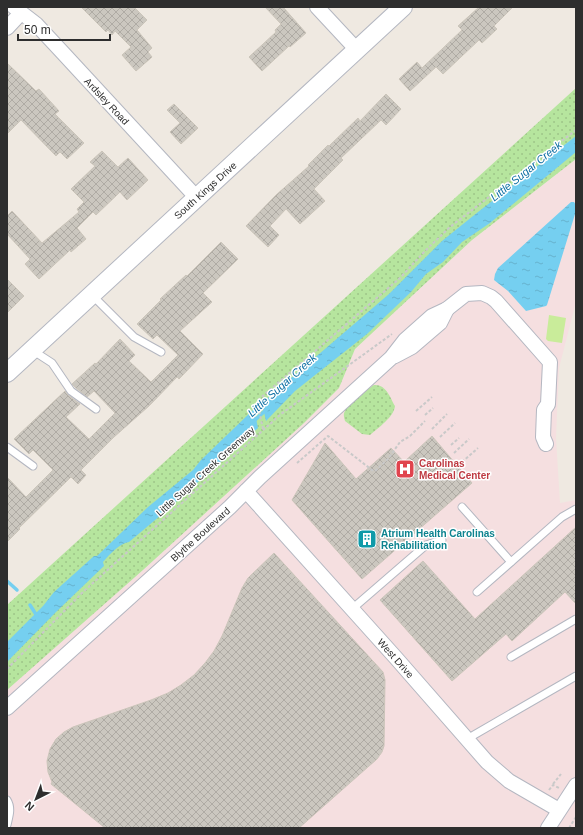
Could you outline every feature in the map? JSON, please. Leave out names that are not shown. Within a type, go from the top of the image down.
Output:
[{"type":"street","points":[[317,7],[357,50]]},
{"type":"street","name":"South Kings Drive","points":[[7,373],[403,7]]},
{"type":"street","points":[[7,28],[18,10]]},
{"type":"street","name":"Ardsley Road","points":[[18,10],[36,24],[196,198]]},
{"type":"street","name":"Blythe Boulevard","points":[[7,708],[224,512],[298,442],[391,358],[405,340],[432,316],[447,309],[461,297],[473,293],[482,293],[491,297],[550,362],[548,404]]},
{"type":"street","name":"West Drive","points":[[246,491],[487,762],[509,781],[559,810]]},
{"type":"street","points":[[548,828],[576,785]]},
{"type":"lane","points":[[92,295],[134,337],[161,352]]},
{"type":"lane","points":[[32,350],[52,363],[71,391],[96,409]]},
{"type":"lane","points":[[7,447],[33,466]]},
{"type":"lane","points":[[462,507],[511,562]]},
{"type":"lane","points":[[477,592],[562,517],[576,509]]},
{"type":"lane","points":[[352,609],[426,545],[442,540]]},
{"type":"lane","points":[[511,657],[576,619]]},
{"type":"lane","points":[[467,739],[576,676]]},
{"type":"lane","points":[[7,800],[10,805],[10,810],[7,825]]},
{"type":"path","name":"Little Sugar Creek Greenway","points":[[7,669],[84,592],[263,429],[257,401],[400,278],[450,227],[576,130]]},
{"type":"path","points":[[263,429],[300,399],[394,333]]},
{"type":"path","points":[[416,411],[432,397]]},
{"type":"path","points":[[425,415],[433,408]]},
{"type":"path","points":[[432,428],[448,414]]},
{"type":"path","points":[[293,466],[328,436],[375,471],[388,459],[400,442],[410,436],[425,421]]},
{"type":"path","points":[[440,437],[455,423]]},
{"type":"path","points":[[451,445],[459,438]]},
{"type":"path","points":[[454,453],[469,439]]},
{"type":"path","points":[[462,462],[478,448]]},
{"type":"path","points":[[547,794],[560,774]]},
{"type":"path","points":[[553,785],[561,790]]},
{"type":"path","points":[[568,828],[576,816]]},
{"type":"shaded area","name":"Carolinas Medical Center","points":[[576,159],[576,302],[559,368],[556,438],[560,503],[576,500],[576,828],[7,828],[7,682],[143,570],[304,423],[339,388],[355,349],[472,240]]},
{"type":"green space","points":[[576,88],[576,159],[472,240],[355,349],[339,388],[304,423],[143,570],[7,690],[7,605]]},
{"type":"green space","points":[[549,315],[566,318],[562,343],[548,341],[546,339]]},
{"type":"green space","points":[[374,385],[378,385],[385,389],[395,406],[389,418],[370,435],[362,434],[345,421],[344,413],[354,401]]},
{"type":"water","points":[[576,136],[576,152],[490,223],[462,242],[443,262],[426,274],[411,292],[367,334],[295,391],[266,421],[262,403],[389,294],[442,241]]},
{"type":"water","points":[[571,202],[574,202],[576,205],[576,211],[547,305],[526,311],[508,291],[494,280],[495,274],[498,268]]},
{"type":"water","points":[[254,409],[258,428],[167,510],[129,542],[118,547],[103,562],[104,566],[7,662],[7,642],[43,606],[54,592],[94,556],[97,556],[148,507],[193,470],[201,460]]},
{"type":"building","points":[[81,7],[134,7],[147,20],[137,30],[152,48],[148,52],[152,57],[136,71],[122,55],[131,47],[115,31],[112,35],[108,30],[106,32]]},
{"type":"building","points":[[265,7],[283,7],[306,33],[290,47],[289,46],[262,71],[249,57],[276,32],[275,30],[281,24]]},
{"type":"building","points":[[479,7],[513,7],[494,26],[497,29],[482,43],[479,40],[443,74],[436,67],[410,91],[399,79],[417,62],[422,68],[462,30],[458,26]]},
{"type":"building","points":[[7,63],[36,91],[39,89],[59,111],[55,114],[84,143],[67,159],[60,152],[56,156],[21,120],[7,134]]},
{"type":"building","points":[[386,94],[401,109],[386,125],[381,120],[341,158],[343,160],[314,189],[325,201],[300,224],[286,209],[270,226],[279,235],[268,247],[246,226],[276,195],[309,166],[308,165],[328,145],[329,146],[358,118],[360,121]]},
{"type":"building","points":[[174,104],[198,128],[181,144],[170,132],[180,123],[167,110]]},
{"type":"building","points":[[102,151],[118,167],[128,158],[148,180],[127,200],[120,192],[96,215],[93,212],[77,228],[86,239],[71,252],[70,250],[39,279],[25,264],[30,259],[7,234],[7,216],[12,211],[42,243],[79,212],[77,209],[84,202],[71,189],[95,166],[90,162]]},
{"type":"building","points":[[221,242],[238,259],[203,293],[212,302],[180,331],[203,354],[179,379],[177,377],[149,406],[114,437],[81,470],[86,475],[78,484],[71,477],[19,528],[20,529],[7,542],[7,477],[26,497],[53,470],[33,450],[29,454],[14,439],[65,391],[80,404],[66,417],[89,439],[115,413],[94,391],[87,397],[72,384],[95,363],[96,364],[120,339],[135,355],[129,361],[151,382],[178,355],[157,335],[153,339],[137,324],[161,300],[160,299],[186,275],[187,276]]},
{"type":"building","points":[[7,279],[24,296],[7,313]]},
{"type":"building","name":"Atrium Health Carolinas Rehabilitation","points":[[432,436],[472,483],[362,579],[292,500],[325,443],[356,479],[391,448],[404,462]]},
{"type":"building","points":[[576,527],[576,604],[565,592],[512,641],[506,634],[452,681],[380,600],[423,561],[475,619]]},
{"type":"building","points":[[274,553],[383,672],[385,680],[384,746],[382,752],[377,759],[299,828],[105,828],[51,784],[52,782],[48,772],[47,761],[50,749],[56,739],[73,727],[168,693],[194,675],[214,651],[222,636],[242,588],[248,578]]},
{"type":"waterway","name":"Little Sugar Creek","points":[[254,421],[267,409]]},
{"type":"waterway","points":[[7,581],[17,590]]},
{"type":"waterway","points":[[30,605],[37,616]]},
{"type":"place","name":"Carolinas Medical Center","points":[[405,469]]},
{"type":"place","name":"Atrium Health Carolinas Rehabilitation","points":[[367,539]]}]
